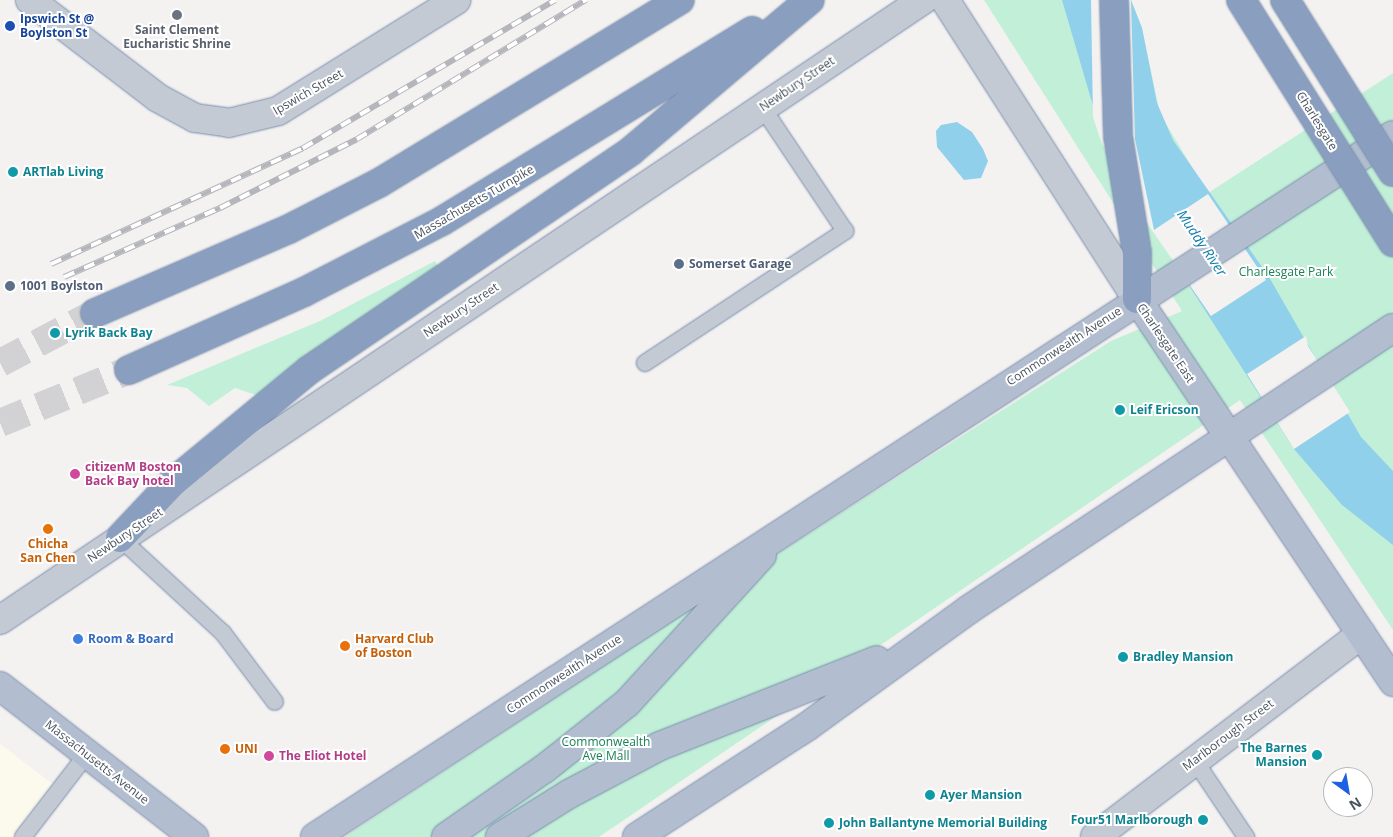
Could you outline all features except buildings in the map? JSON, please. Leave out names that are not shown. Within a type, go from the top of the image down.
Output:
[{"type":"highway","points":[[95,313],[274,236],[379,182],[680,0]]},
{"type":"highway","name":"Massachusetts Turnpike","points":[[129,370],[304,292],[442,221],[801,0]]},
{"type":"highway","points":[[120,538],[172,482],[309,370],[631,151],[810,0]]},
{"type":"highway","points":[[1114,0],[1118,136],[1134,233],[1136,299]]},
{"type":"highway","name":"Charlesgate","points":[[1240,0],[1393,242]]},
{"type":"highway","points":[[1285,0],[1393,172]]},
{"type":"main road","name":"Commonwealth Avenue","points":[[315,837],[1136,299],[1393,135]]},
{"type":"main road","name":"Charlesgate East","points":[[1136,299],[1393,682]]},
{"type":"main road","points":[[637,837],[808,726],[968,610],[1230,439],[1393,328]]},
{"type":"main road","name":"Commonwealth Avenue","points":[[446,837],[544,769],[627,703],[768,549],[812,511]]},
{"type":"main road","points":[[500,837],[644,754],[832,682],[968,610]]},
{"type":"main road","name":"Massachusetts Avenue","points":[[0,686],[194,837]]},
{"type":"street","name":"Ipswich Street","points":[[30,0],[158,98],[195,118],[229,123],[278,111],[456,0]]},
{"type":"street","name":"Newbury Street","points":[[0,620],[923,0]]},
{"type":"street","name":"Charlesgate East","points":[[945,0],[1136,299]]},
{"type":"street","name":"Marlborough Street","points":[[1095,837],[1361,634]]},
{"type":"lane","points":[[645,363],[845,232],[762,107]]},
{"type":"lane","points":[[120,538],[223,633],[275,702]]},
{"type":"lane","points":[[23,837],[87,754]]},
{"type":"lane","points":[[1194,761],[1246,837]]},
{"type":"shaded area","points":[[0,744],[54,785],[14,837],[0,837]]},
{"type":"green space","name":"Commonwealth Ave Mall","points":[[984,0],[1131,0],[1142,28],[1160,114],[1208,193],[1393,73],[1393,630],[1240,400],[599,837],[344,837],[681,615],[1111,341],[1182,311]]},
{"type":"green space","points":[[435,261],[439,269],[259,396],[235,388],[209,406],[187,388],[167,385],[320,321]]},
{"type":"water","name":"Muddy River","points":[[1062,0],[1131,0],[1142,28],[1157,103],[1173,140],[1269,277],[1361,437],[1393,471],[1393,545],[1342,505],[1294,449],[1129,192],[1103,140]]},
{"type":"water","points":[[957,122],[972,132],[983,149],[988,161],[981,178],[964,180],[937,147],[936,131],[941,125]]},
{"type":"pier","points":[[1091,0],[1131,0],[1135,139],[1154,230],[1208,194],[1266,280],[1211,316],[1127,194],[1101,141],[1093,117]]},
{"type":"pier","points":[[1306,336],[1308,346],[1350,412],[1294,449],[1247,374]]},
{"type":"tunnel","points":[[0,363],[95,313]]},
{"type":"tunnel","points":[[0,423],[129,370]]},
{"type":"railway","points":[[51,264],[303,148],[555,0]]},
{"type":"railway","points":[[64,277],[220,208],[357,139],[586,0]]},
{"type":"place","name":"Saint Clement Eucharistic Shrine","points":[[177,15]]},
{"type":"place","name":"Ipswich St @ Boylston St","points":[[10,26]]},
{"type":"place","name":"ARTlab Living","points":[[13,172]]},
{"type":"place","name":"Somerset Garage","points":[[679,264]]},
{"type":"place","name":"1001 Boylston","points":[[10,286]]},
{"type":"place","name":"Lyrik Back Bay","points":[[55,333]]},
{"type":"place","name":"Leif Ericson","points":[[1120,410]]},
{"type":"place","name":"citizenM Boston Back Bay hotel","points":[[75,474]]},
{"type":"place","name":"Chicha San Chen","points":[[48,529]]},
{"type":"place","name":"Room & Board","points":[[78,639]]},
{"type":"place","name":"Harvard Club of Boston","points":[[345,646]]},
{"type":"place","name":"Bradley Mansion","points":[[1123,657]]},
{"type":"place","name":"UNI","points":[[225,749]]},
{"type":"place","name":"The Barnes Mansion","points":[[1317,755]]},
{"type":"place","name":"The Eliot Hotel","points":[[269,756]]},
{"type":"place","name":"Ayer Mansion","points":[[930,795]]},
{"type":"place","name":"Four51 Marlborough","points":[[1203,820]]},
{"type":"place","name":"John Ballantyne Memorial Building","points":[[829,823]]},
{"type":"park label","name":"Charlesgate Park","points":[[1286,272]]}]
